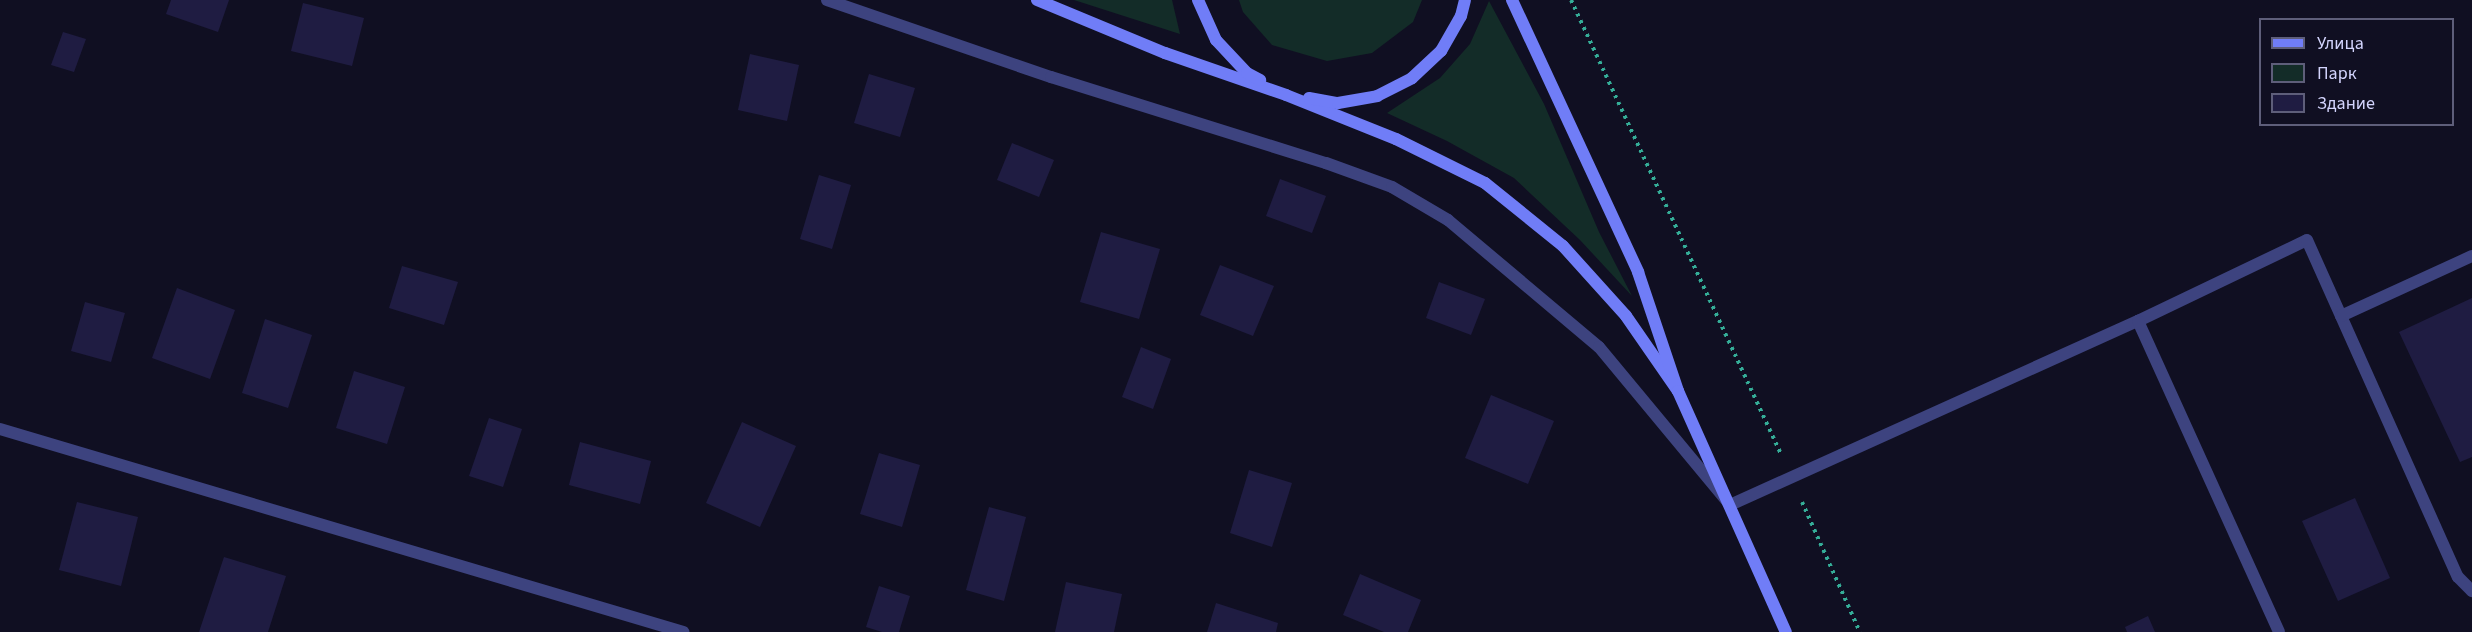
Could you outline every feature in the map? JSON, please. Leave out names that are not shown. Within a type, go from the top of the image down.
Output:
[{"type":"street","points":[[826,0],[1051,77],[1326,163],[1392,187],[1448,220],[1599,347],[1730,505]]},
{"type":"street","points":[[1037,0],[1165,53],[1286,95],[1396,138],[1485,183],[1563,246],[1626,316],[1678,391]]},
{"type":"street","points":[[1198,0],[1216,40],[1247,73],[1286,95],[1338,103],[1377,96],[1412,78],[1441,51],[1461,16],[1465,0]]},
{"type":"street","points":[[1512,0],[1638,272],[1678,391],[1786,632]]},
{"type":"street","points":[[1730,505],[2138,321],[2307,240],[2458,577],[2472,591]]},
{"type":"street","points":[[2341,316],[2472,256]]},
{"type":"street","points":[[2138,321],[2279,632]]},
{"type":"street","points":[[0,429],[683,632]]},
{"type":"path","points":[[1571,0],[1860,632]]},
{"type":"green space","points":[[1074,0],[1172,0],[1180,34]]},
{"type":"green space","points":[[1239,0],[1422,0],[1413,22],[1372,53],[1327,61],[1272,45],[1243,12]]},
{"type":"green space","points":[[1489,1],[1544,104],[1599,232],[1632,296],[1580,240],[1514,178],[1447,141],[1387,113],[1440,78],[1470,44]]},
{"type":"building","points":[[171,0],[229,0],[218,32],[166,14]]},
{"type":"building","points":[[303,3],[364,18],[352,66],[291,51]]},
{"type":"building","points":[[63,32],[86,39],[74,72],[51,65]]},
{"type":"building","points":[[750,54],[799,65],[787,121],[738,110]]},
{"type":"building","points":[[869,74],[915,88],[900,137],[854,123]]},
{"type":"building","points":[[1012,143],[1054,160],[1039,197],[997,180]]},
{"type":"building","points":[[819,175],[851,185],[832,249],[800,239]]},
{"type":"building","points":[[1280,179],[1326,196],[1312,233],[1266,216]]},
{"type":"building","points":[[1101,232],[1160,249],[1139,319],[1080,302]]},
{"type":"building","points":[[1220,265],[1274,286],[1253,336],[1200,315]]},
{"type":"building","points":[[402,266],[458,282],[444,325],[389,308]]},
{"type":"building","points":[[1439,282],[1485,299],[1471,335],[1426,318]]},
{"type":"building","points":[[177,288],[235,310],[210,379],[152,358]]},
{"type":"building","points":[[2472,298],[2472,457],[2460,462],[2399,332]]},
{"type":"building","points":[[85,302],[125,313],[111,362],[71,351]]},
{"type":"building","points":[[265,319],[312,335],[288,408],[242,393]]},
{"type":"building","points":[[1141,347],[1171,359],[1153,409],[1122,397]]},
{"type":"building","points":[[354,371],[405,387],[387,444],[336,428]]},
{"type":"building","points":[[1491,395],[1554,421],[1528,484],[1465,458]]},
{"type":"building","points":[[489,418],[522,429],[503,487],[469,476]]},
{"type":"building","points":[[742,422],[796,446],[760,527],[706,503]]},
{"type":"building","points":[[580,442],[651,461],[640,504],[569,485]]},
{"type":"building","points":[[879,453],[920,465],[902,527],[860,514]]},
{"type":"building","points":[[1249,470],[1292,483],[1272,547],[1230,533]]},
{"type":"building","points":[[2355,498],[2390,578],[2338,601],[2302,521]]},
{"type":"building","points":[[77,502],[138,517],[121,586],[59,570]]},
{"type":"building","points":[[989,507],[1026,517],[1004,601],[966,590]]},
{"type":"building","points":[[224,557],[286,576],[268,632],[199,632]]},
{"type":"building","points":[[1360,574],[1421,600],[1408,632],[1384,632],[1343,615]]},
{"type":"building","points":[[1066,582],[1122,594],[1114,632],[1055,632]]},
{"type":"building","points":[[879,586],[910,596],[899,632],[882,632],[866,627]]},
{"type":"building","points":[[1216,603],[1278,623],[1276,632],[1207,632]]},
{"type":"building","points":[[2148,616],[2155,632],[2127,632],[2125,627]]}]
